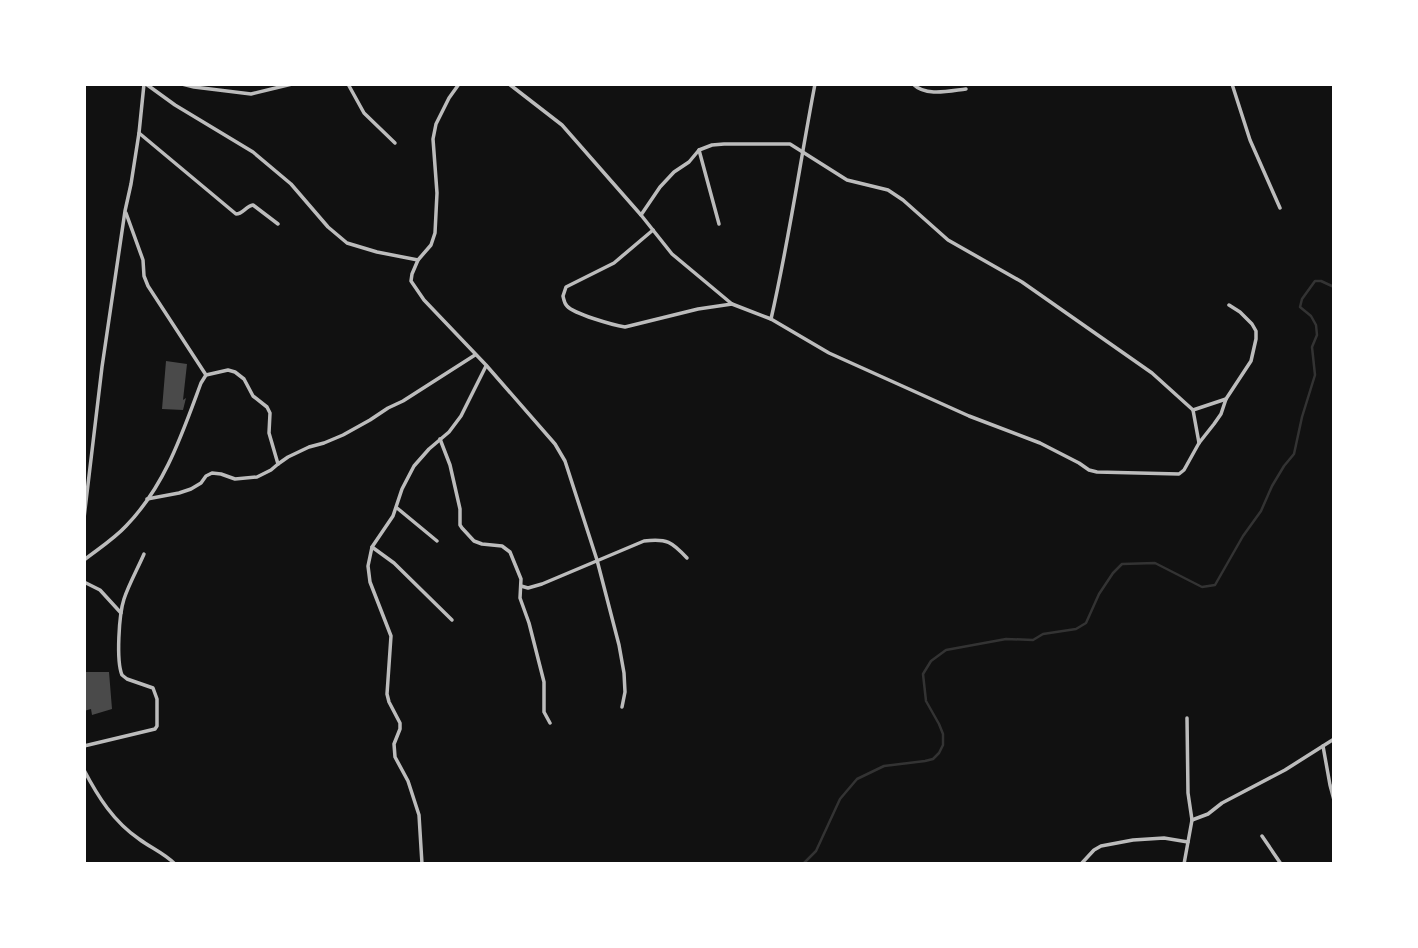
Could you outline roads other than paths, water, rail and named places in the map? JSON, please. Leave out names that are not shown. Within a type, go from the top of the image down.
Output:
[{"type":"street","points":[[84,518],[102,367],[145,84],[253,152],[291,184],[328,227],[347,243],[418,260]]},
{"type":"street","points":[[182,84],[194,88],[251,94],[292,84]]},
{"type":"street","points":[[348,84],[364,113],[395,143]]},
{"type":"street","points":[[459,84],[436,124],[433,139],[437,193],[435,233],[431,245],[418,260],[411,281],[424,300],[486,365],[555,444],[565,461],[597,561],[619,645],[625,692],[622,707]]},
{"type":"street","points":[[509,84],[562,125],[672,254],[732,304],[771,319],[829,353],[969,416],[1040,443],[1089,470],[1179,474],[1184,470],[1199,443],[1221,414],[1226,399],[1251,361],[1256,331],[1240,312],[1229,305]]},
{"type":"street","points":[[771,319],[784,264],[815,84]]},
{"type":"street","points":[[913,84],[932,92],[966,89]]},
{"type":"street","points":[[1231,84],[1250,140],[1280,208]]},
{"type":"street","points":[[139,133],[236,214],[253,205],[278,224]]},
{"type":"street","points":[[641,215],[660,187],[674,172],[690,162],[699,150],[724,144],[790,144],[847,180],[874,185],[896,195],[948,240],[1022,282],[1152,373],[1193,410],[1199,443]]},
{"type":"street","points":[[699,150],[719,224]]},
{"type":"street","points":[[125,211],[143,260],[148,286],[206,376]]},
{"type":"street","points":[[653,230],[614,263],[566,287],[563,296],[566,305],[574,311],[625,327],[698,309],[732,304]]},
{"type":"street","points":[[147,499],[191,489],[212,473],[240,480],[257,477],[309,447],[343,435],[370,420],[475,355]]},
{"type":"street","points":[[422,864],[419,815],[408,781],[394,751],[400,723],[387,694],[391,636],[370,582],[368,566],[372,547],[393,516],[402,489],[414,466],[449,432],[461,416],[486,365]]},
{"type":"street","points":[[84,560],[126,526],[159,484],[206,376],[228,370],[235,372],[244,379],[253,396],[267,407],[270,413],[269,433],[278,464]]},
{"type":"street","points":[[1193,410],[1226,399]]},
{"type":"street","points":[[440,439],[450,465],[462,528],[474,541],[508,548],[521,579],[520,598],[544,682],[544,712],[550,723]]},
{"type":"street","points":[[397,508],[437,541]]},
{"type":"street","points":[[521,586],[528,588],[542,584],[644,541],[668,541],[687,558]]},
{"type":"street","points":[[372,547],[394,563],[452,620]]},
{"type":"street","points":[[84,746],[155,729],[158,726],[157,699],[153,688],[122,676],[119,661],[124,599],[144,554]]},
{"type":"street","points":[[84,582],[100,590],[121,613]]},
{"type":"street","points":[[1184,864],[1192,820],[1188,793],[1187,718]]},
{"type":"street","points":[[1192,820],[1208,814],[1222,803],[1285,770],[1334,739]]},
{"type":"street","points":[[1323,746],[1334,800]]},
{"type":"street","points":[[84,770],[95,792],[114,817],[175,864]]},
{"type":"street","points":[[1262,836],[1281,864]]},
{"type":"street","points":[[1082,864],[1101,846],[1164,838],[1188,842]]},
{"type":"waterway","points":[[803,864],[816,851],[840,799],[857,779],[884,766],[925,761],[933,759],[939,753],[943,745],[943,734],[926,701],[923,674],[931,661],[946,650],[1006,639],[1033,640],[1043,634],[1076,629],[1086,623],[1099,594],[1122,564],[1155,563],[1202,587],[1215,585],[1261,511],[1284,466],[1294,454],[1315,375],[1312,347],[1317,335],[1316,325],[1311,316],[1300,307],[1302,299],[1315,281],[1334,287]]}]
